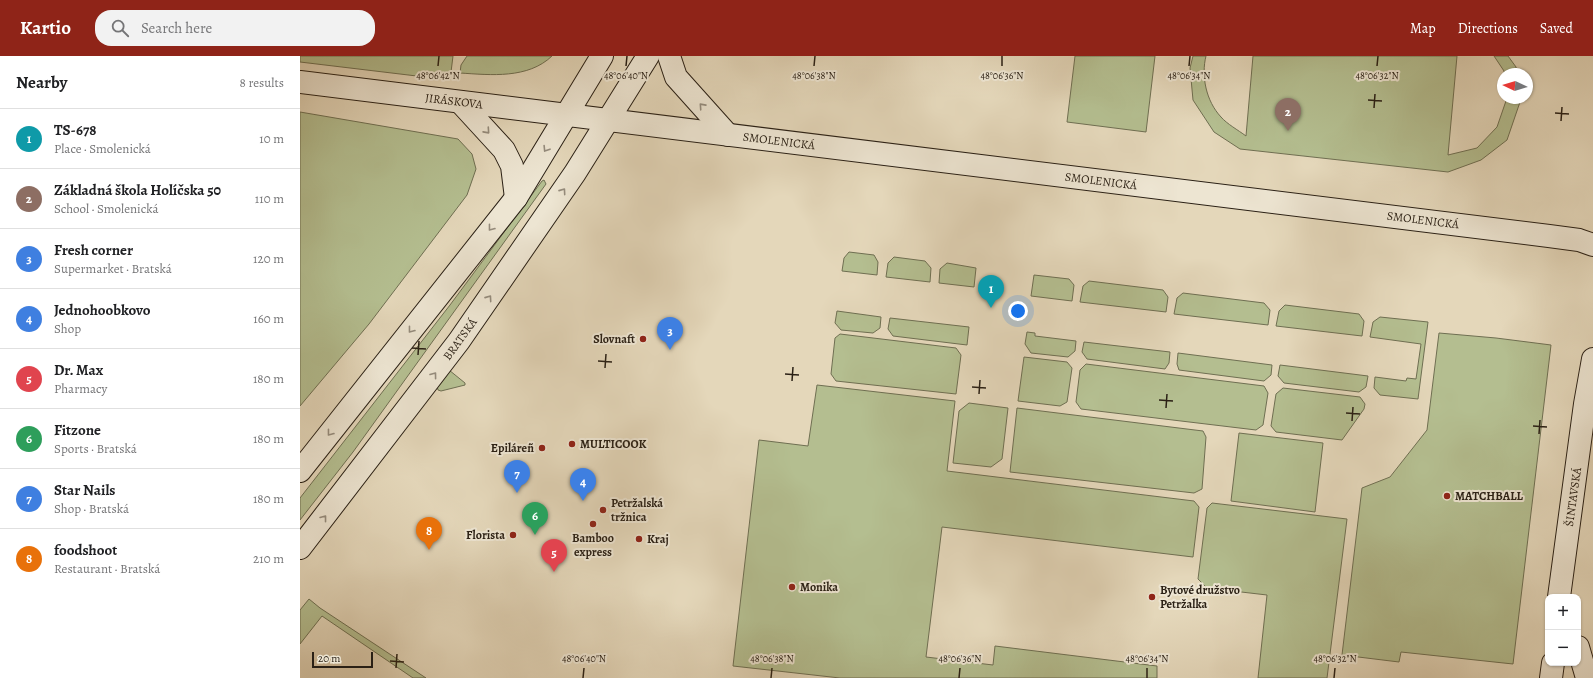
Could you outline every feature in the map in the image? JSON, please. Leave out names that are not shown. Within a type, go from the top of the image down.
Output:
[{"type":"street","points":[[300,471],[516,198],[602,56]]},
{"type":"street","name":"BRATSKÁ","points":[[300,548],[459,341],[575,173],[648,56]]},
{"type":"street","points":[[669,56],[676,77],[728,135]]},
{"type":"street","name":"JIRÁSKOVA","points":[[300,82],[608,120]]},
{"type":"street","points":[[460,102],[504,150],[512,166],[516,198]]},
{"type":"street","name":"SMOLENICKÁ","points":[[608,120],[1550,236],[1579,240],[1593,245]]},
{"type":"street","name":"ŠINTAVSKÁ","points":[[1561,594],[1593,359]]},
{"type":"street","points":[[1581,657],[1587,678]]},
{"type":"street","points":[[1552,678],[1553,666]]},
{"type":"green space","points":[[300,56],[453,56],[450,80],[300,62]]},
{"type":"green space","points":[[467,56],[552,56],[532,69],[496,75],[460,73],[461,65]]},
{"type":"green space","points":[[1075,56],[1155,56],[1146,132],[1067,122]]},
{"type":"green space","points":[[1193,56],[1206,56],[1204,72],[1206,88],[1212,104],[1226,122],[1246,136],[1253,56],[1457,56],[1448,155],[1477,148],[1497,127],[1505,104],[1519,104],[1507,140],[1481,160],[1448,172],[1240,149],[1214,132],[1193,100],[1190,68]]},
{"type":"green space","points":[[1494,56],[1508,56],[1516,68],[1502,68]]},
{"type":"green space","points":[[300,112],[458,139],[472,154],[476,169],[467,195],[369,324],[300,406]]},
{"type":"green space","points":[[544,180],[546,184],[353,452],[300,520],[300,498],[450,305]]},
{"type":"green space","points":[[849,252],[874,255],[878,262],[877,275],[842,271],[844,258]]},
{"type":"green space","points":[[894,257],[925,261],[931,268],[930,282],[886,277],[888,263]]},
{"type":"green space","points":[[947,263],[976,268],[974,287],[939,283],[940,269]]},
{"type":"green space","points":[[1034,275],[1069,279],[1074,285],[1072,301],[1031,296]]},
{"type":"green space","points":[[1089,281],[1163,290],[1168,297],[1166,312],[1080,302],[1083,286]]},
{"type":"green space","points":[[1183,293],[1264,303],[1270,310],[1268,325],[1174,314],[1177,298]]},
{"type":"green space","points":[[1285,305],[1359,314],[1364,321],[1362,336],[1276,326],[1279,311]]},
{"type":"green space","points":[[837,311],[881,317],[880,328],[873,333],[841,330],[835,323]]},
{"type":"green space","points":[[1380,317],[1428,322],[1418,399],[1380,395],[1374,388],[1375,377],[1406,381],[1407,378],[1416,379],[1421,344],[1370,337],[1373,322]]},
{"type":"green space","points":[[890,318],[969,327],[967,345],[893,336],[888,329]]},
{"type":"green space","points":[[1027,332],[1035,333],[1035,336],[1076,341],[1075,351],[1068,357],[1031,353],[1025,344]]},
{"type":"green space","name":"MATCHBALL","points":[[1439,333],[1551,345],[1513,664],[1401,652],[1399,662],[1342,655],[1362,488],[1390,477],[1427,430]]},
{"type":"green space","points":[[840,334],[956,348],[961,355],[956,394],[836,381],[831,374],[835,338]]},
{"type":"green space","points":[[1084,342],[1170,352],[1169,363],[1165,369],[1087,359],[1082,352]]},
{"type":"green space","points":[[1178,353],[1272,365],[1271,375],[1264,381],[1179,370],[1177,364]]},
{"type":"green space","points":[[1024,357],[1067,362],[1072,368],[1067,402],[1060,406],[1018,401]]},
{"type":"green space","points":[[1086,364],[1264,386],[1268,393],[1263,425],[1256,430],[1081,409],[1076,402],[1080,370]]},
{"type":"green space","points":[[1280,365],[1368,376],[1366,387],[1359,392],[1284,383],[1278,376]]},
{"type":"green space","points":[[449,370],[465,383],[465,385],[441,391],[438,390],[437,386]]},
{"type":"green space","points":[[817,385],[955,401],[947,471],[1194,501],[1199,507],[1193,557],[942,527],[926,657],[993,665],[995,646],[1157,666],[1157,678],[840,678],[733,666],[759,440],[808,446]]},
{"type":"green space","points":[[1283,388],[1360,397],[1365,404],[1364,409],[1342,440],[1276,432],[1271,426],[1276,394]]},
{"type":"green space","points":[[969,403],[1008,408],[1002,459],[991,467],[953,463],[959,411]]},
{"type":"green space","points":[[1017,408],[1203,431],[1206,437],[1202,489],[1194,493],[1010,472]]},
{"type":"green space","points":[[1239,433],[1323,443],[1315,512],[1231,501]]},
{"type":"green space","points":[[1212,503],[1347,519],[1327,678],[1258,678],[1267,595],[1207,588],[1198,579],[1207,508]]},
{"type":"green space","points":[[309,599],[320,608],[426,678],[413,678],[322,616],[300,644],[300,610]]},
{"type":"place","name":"Základná škola Holíčska 50","points":[[1288,131]]},
{"type":"place","name":"TS-678","points":[[991,308]]},
{"type":"place","name":"Slovnaft","points":[[643,339]]},
{"type":"place","name":"Fresh corner","points":[[670,350]]},
{"type":"place","name":"MULTICOOK","points":[[572,444]]},
{"type":"place","name":"Epiláreñ","points":[[542,448]]},
{"type":"place","name":"Star Nails","points":[[517,493]]},
{"type":"place","name":"MATCHBALL","points":[[1447,496]]},
{"type":"place","name":"Jednohoobkovo","points":[[583,501]]},
{"type":"place","name":"Petržalská tržnica","points":[[603,510]]},
{"type":"place","name":"Bamboo express","points":[[593,524]]},
{"type":"place","name":"Florista","points":[[513,535]]},
{"type":"place","name":"Fitzone","points":[[535,535]]},
{"type":"place","name":"Kraj","points":[[639,539]]},
{"type":"place","name":"foodshoot","points":[[429,550]]},
{"type":"place","name":"Dr. Max","points":[[554,572]]},
{"type":"place","name":"Monika","points":[[792,587]]},
{"type":"place","name":"Bytové družstvo Petržalka","points":[[1152,597]]}]
